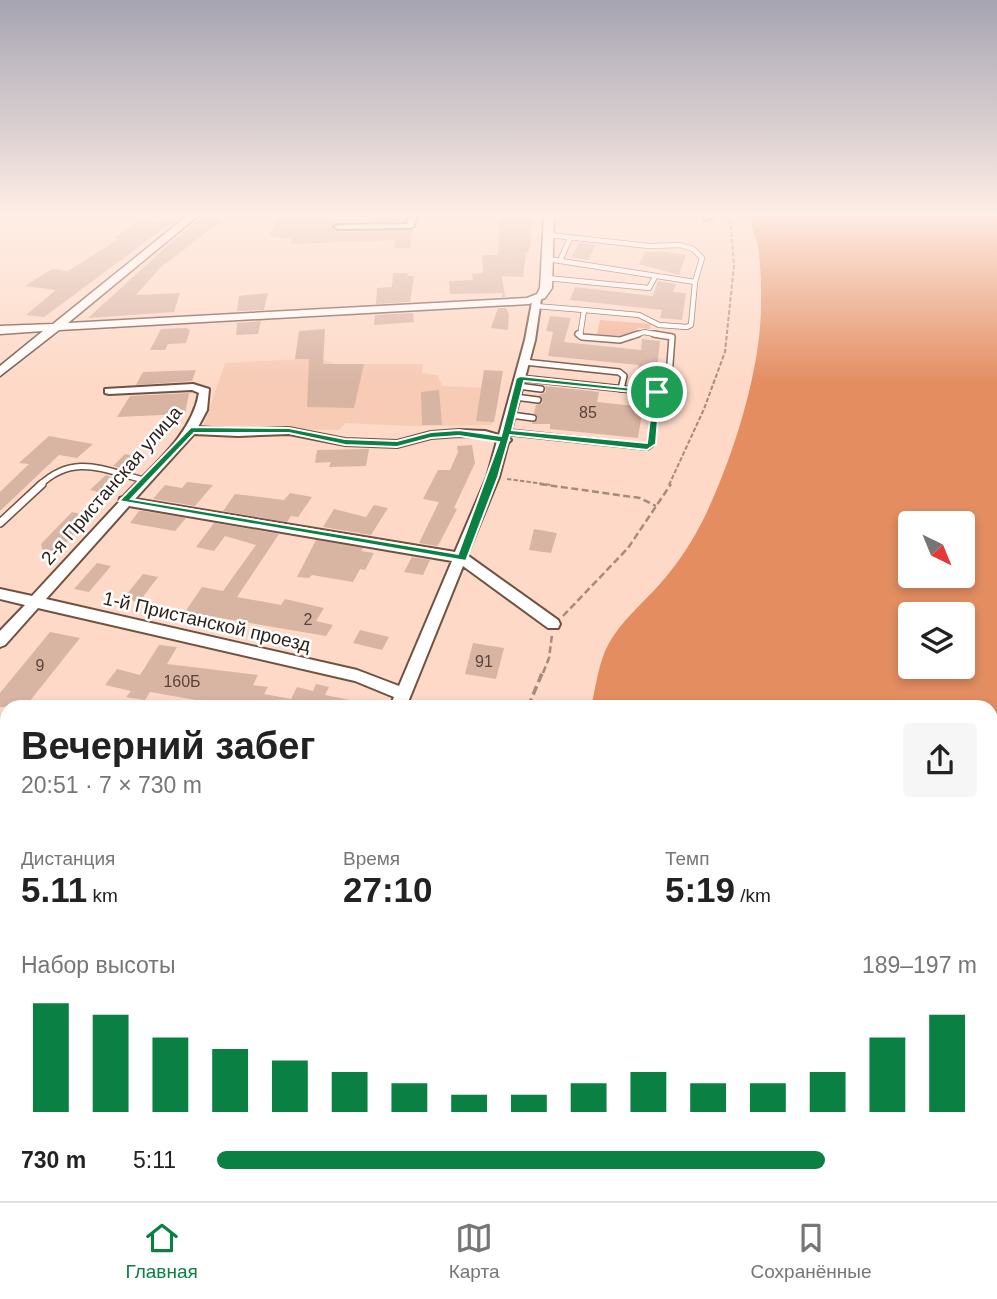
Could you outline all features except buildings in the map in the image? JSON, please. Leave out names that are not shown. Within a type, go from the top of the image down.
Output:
[{"type":"street","points":[[0,372],[125,271]]},
{"type":"street","points":[[400,700],[462,558],[493,477],[506,436],[536,302],[545,291],[547,271]]},
{"type":"street","points":[[0,330],[536,302]]},
{"type":"street","name":"2-я Пристанская улица","points":[[0,641],[191,430],[202,410],[205,391],[193,387],[109,391]]},
{"type":"street","points":[[191,430],[289,430],[345,442],[384,443],[459,433],[506,436]]},
{"type":"street","points":[[124,501],[462,558],[553,624]]},
{"type":"street","name":"1-й Пристанской проезд","points":[[0,594],[357,676],[400,700]]},
{"type":"lane","points":[[642,271],[655,276],[695,282]]},
{"type":"lane","points":[[536,302],[639,315],[659,324],[687,327],[691,325],[698,271]]},
{"type":"lane","points":[[547,278],[649,288],[653,285],[655,276]]},
{"type":"lane","points":[[518,387],[657,392],[668,390],[672,337],[644,332],[620,340],[582,337],[578,334],[584,310]]},
{"type":"lane","points":[[524,362],[619,372],[624,376],[621,389]]},
{"type":"lane","points":[[518,387],[541,389]]},
{"type":"lane","points":[[518,387],[538,400]]},
{"type":"lane","points":[[506,436],[647,447],[651,444],[657,392]]},
{"type":"lane","points":[[511,415],[533,418]]},
{"type":"lane","points":[[0,523],[54,472],[80,464],[144,480]]},
{"type":"path","points":[[531,700],[549,658],[553,624],[619,558],[675,477],[726,352],[733,271]]},
{"type":"path","points":[[493,477],[640,498],[656,506]]},
{"type":"shaded area","points":[[760,271],[997,271],[997,700],[593,700],[608,645],[625,621],[679,560],[706,514],[736,439],[751,384],[760,330]]},
{"type":"shaded area","points":[[600,320],[651,324],[650,329],[639,328],[625,336],[597,334]]},
{"type":"shaded area","points":[[319,358],[335,364],[423,364],[422,373],[437,375],[442,386],[490,388],[501,385],[494,422],[491,425],[409,426],[346,423],[339,430],[203,427],[225,363]]},
{"type":"route","points":[[657,392],[520,378],[505,440],[485,434],[459,433],[431,435],[397,444],[345,442],[289,430],[238,433],[191,430],[124,501],[462,558],[493,477],[505,440],[507,432],[647,447],[651,444],[657,392]]}]
